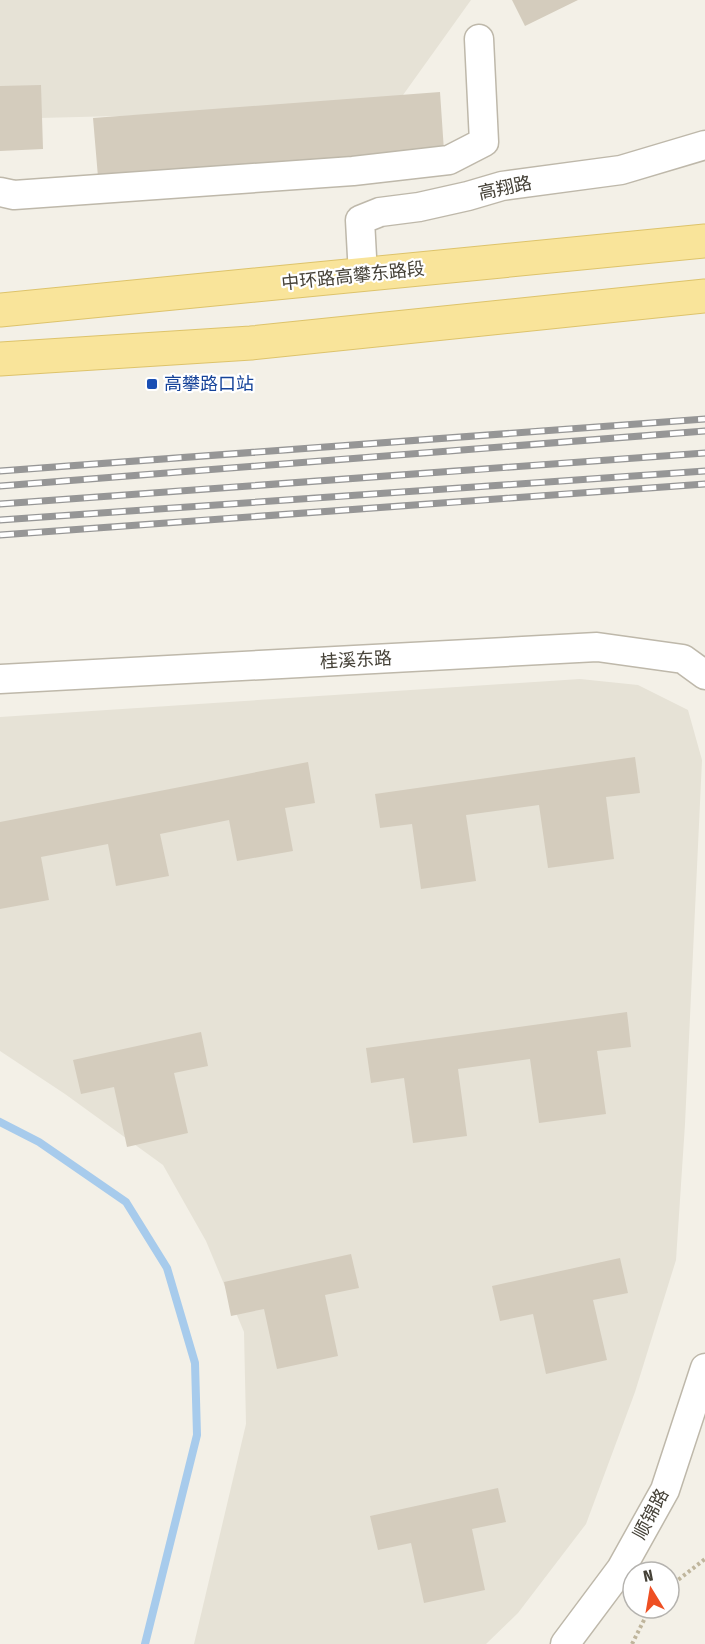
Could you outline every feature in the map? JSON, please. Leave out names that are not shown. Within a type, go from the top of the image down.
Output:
[{"type":"main road","name":"中环路高攀东路段","points":[[0,310],[705,241]]},
{"type":"main road","points":[[0,359],[251,343],[705,296]]},
{"type":"street","points":[[0,192],[14,195],[353,171],[449,160],[484,142],[479,39]]},
{"type":"street","name":"高翔路","points":[[363,275],[360,220],[380,212],[419,207],[502,186],[621,170],[705,145]]},
{"type":"street","name":"桂溪东路","points":[[0,679],[597,647],[683,658],[705,675]]},
{"type":"street","name":"顺锦路","points":[[565,1644],[621,1569],[665,1490],[705,1368]]},
{"type":"path","points":[[681,1578],[705,1559]]},
{"type":"path","points":[[632,1644],[644,1620]]},
{"type":"shaded area","points":[[0,0],[471,0],[393,109],[0,119]]},
{"type":"shaded area","points":[[580,679],[638,685],[688,710],[702,760],[685,1124],[676,1260],[635,1392],[586,1524],[518,1613],[486,1644],[194,1644],[246,1424],[244,1332],[206,1241],[163,1165],[65,1094],[0,1051],[0,717]]},
{"type":"building","points":[[512,0],[578,0],[525,26]]},
{"type":"building","points":[[41,85],[43,149],[0,151],[0,86]]},
{"type":"building","points":[[440,92],[444,151],[98,177],[93,118]]},
{"type":"building","points":[[635,757],[640,793],[606,797],[614,859],[548,868],[539,805],[466,815],[476,881],[421,889],[412,824],[380,828],[375,794]]},
{"type":"building","points":[[308,762],[315,803],[285,808],[293,851],[237,861],[229,820],[160,834],[169,876],[116,886],[108,844],[41,857],[49,900],[0,909],[0,822]]},
{"type":"building","points":[[627,1012],[631,1047],[597,1051],[606,1114],[539,1123],[530,1059],[458,1069],[467,1136],[413,1143],[404,1078],[371,1083],[366,1048]]},
{"type":"building","points":[[201,1032],[208,1066],[174,1073],[188,1133],[127,1147],[114,1087],[81,1094],[73,1060]]},
{"type":"building","points":[[351,1254],[359,1288],[325,1295],[338,1356],[277,1369],[264,1309],[231,1316],[224,1282]]},
{"type":"building","points":[[620,1258],[628,1293],[593,1300],[607,1360],[546,1374],[533,1314],[500,1321],[492,1286]]},
{"type":"building","points":[[498,1488],[506,1522],[472,1529],[485,1590],[424,1603],[411,1543],[378,1550],[370,1516]]},
{"type":"waterway","points":[[0,1122],[39,1142],[126,1202],[167,1268],[195,1363],[197,1435],[145,1644]]},
{"type":"railway","points":[[0,471],[705,419]]},
{"type":"railway","points":[[0,486],[705,431]]},
{"type":"railway","points":[[0,504],[705,453]]},
{"type":"railway","points":[[0,520],[705,471]]},
{"type":"railway","points":[[0,535],[705,484]]},
{"type":"place","name":"高攀路口站","points":[[152,384]]}]
